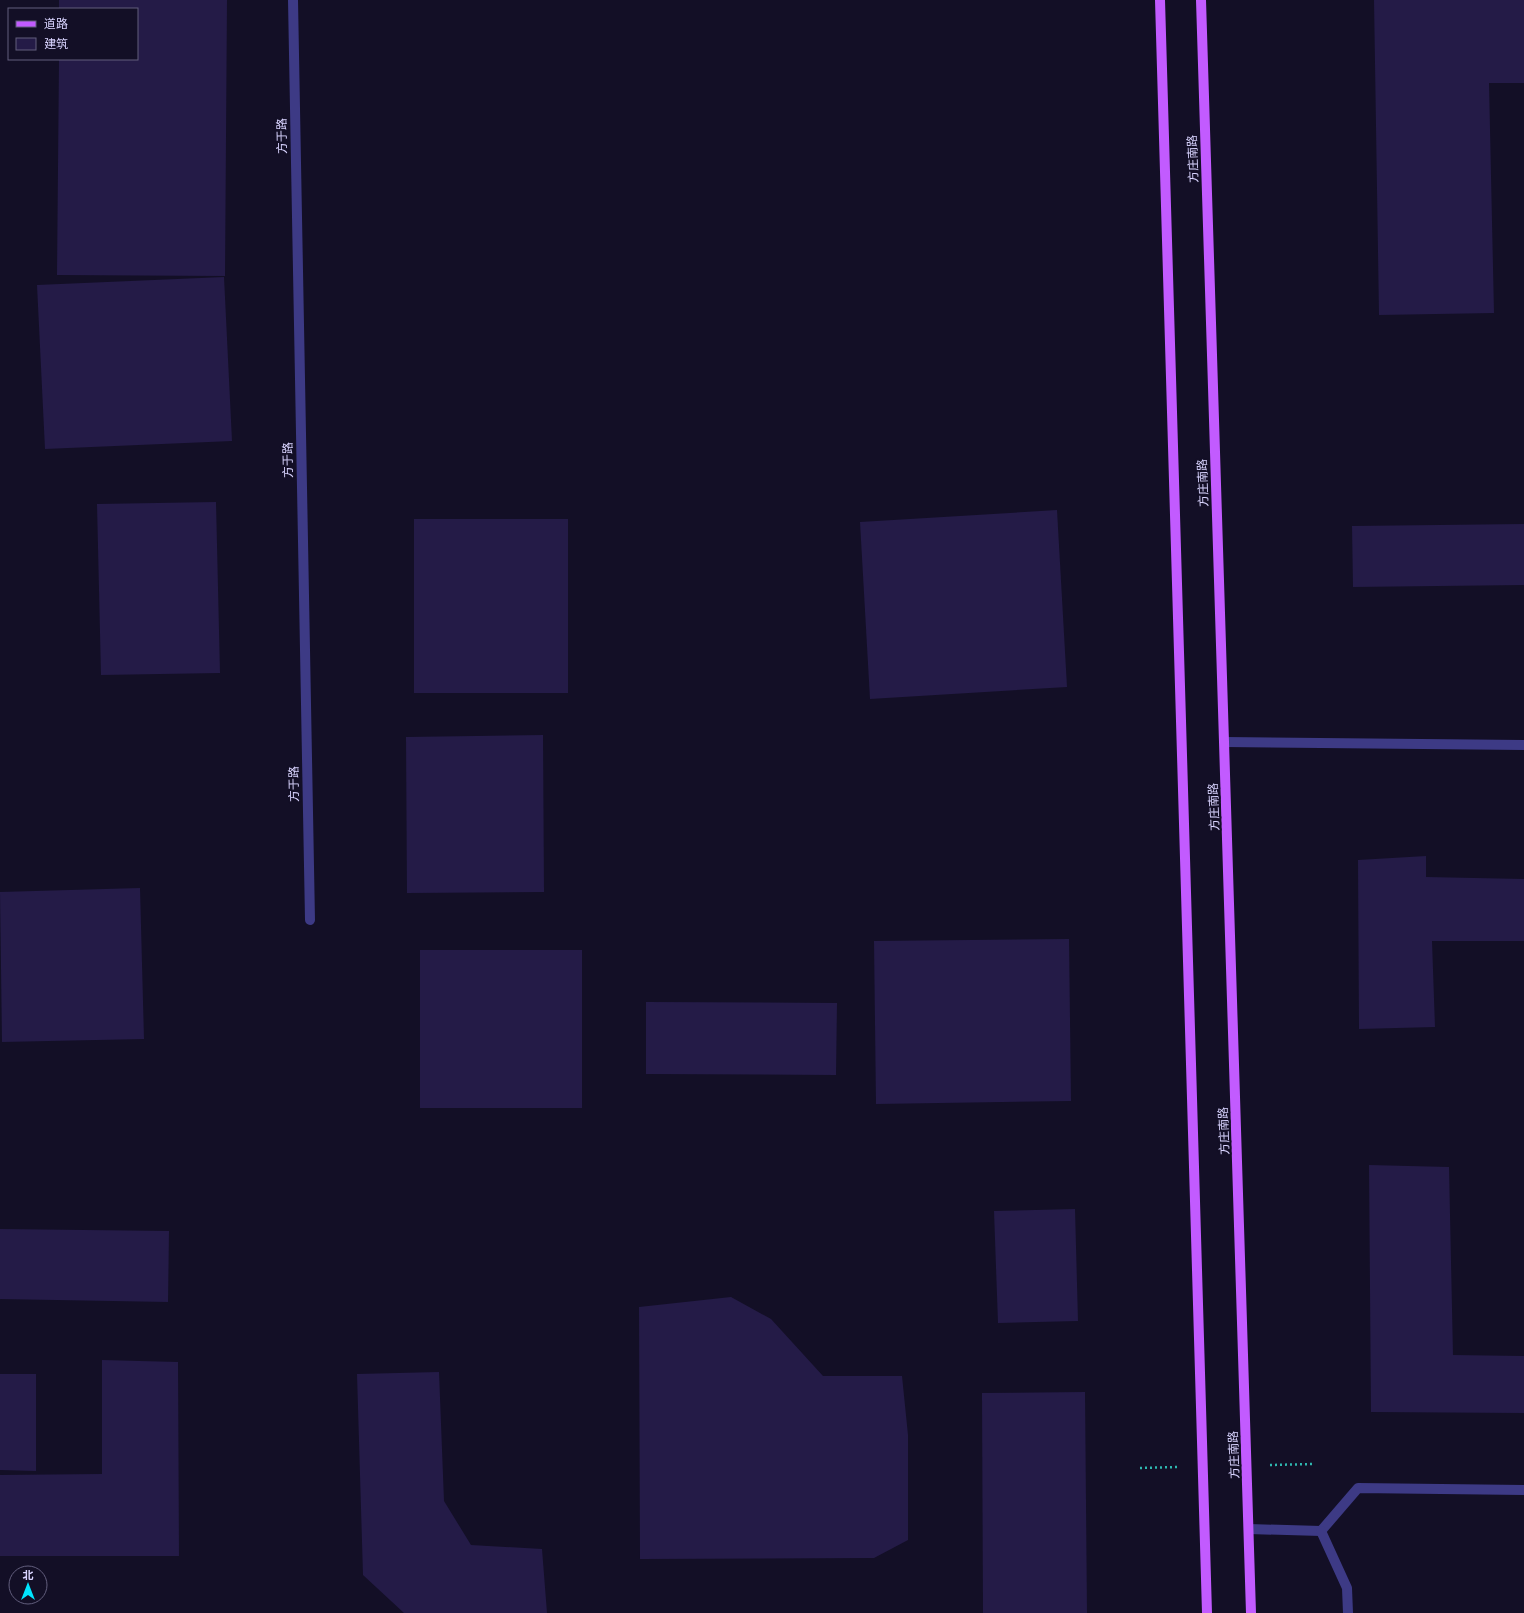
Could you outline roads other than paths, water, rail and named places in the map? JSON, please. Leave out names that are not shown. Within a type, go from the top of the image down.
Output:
[{"type":"main road","points":[[1160,0],[1207,1613]]},
{"type":"main road","name":"方庄南路","points":[[1201,0],[1251,1613]]},
{"type":"street","name":"方于路","points":[[293,0],[310,920]]},
{"type":"street","points":[[1224,742],[1524,744]]},
{"type":"street","points":[[1321,1531],[1358,1488],[1524,1490]]},
{"type":"street","points":[[1249,1529],[1321,1531]]},
{"type":"street","points":[[1321,1531],[1347,1588],[1348,1613]]}]
